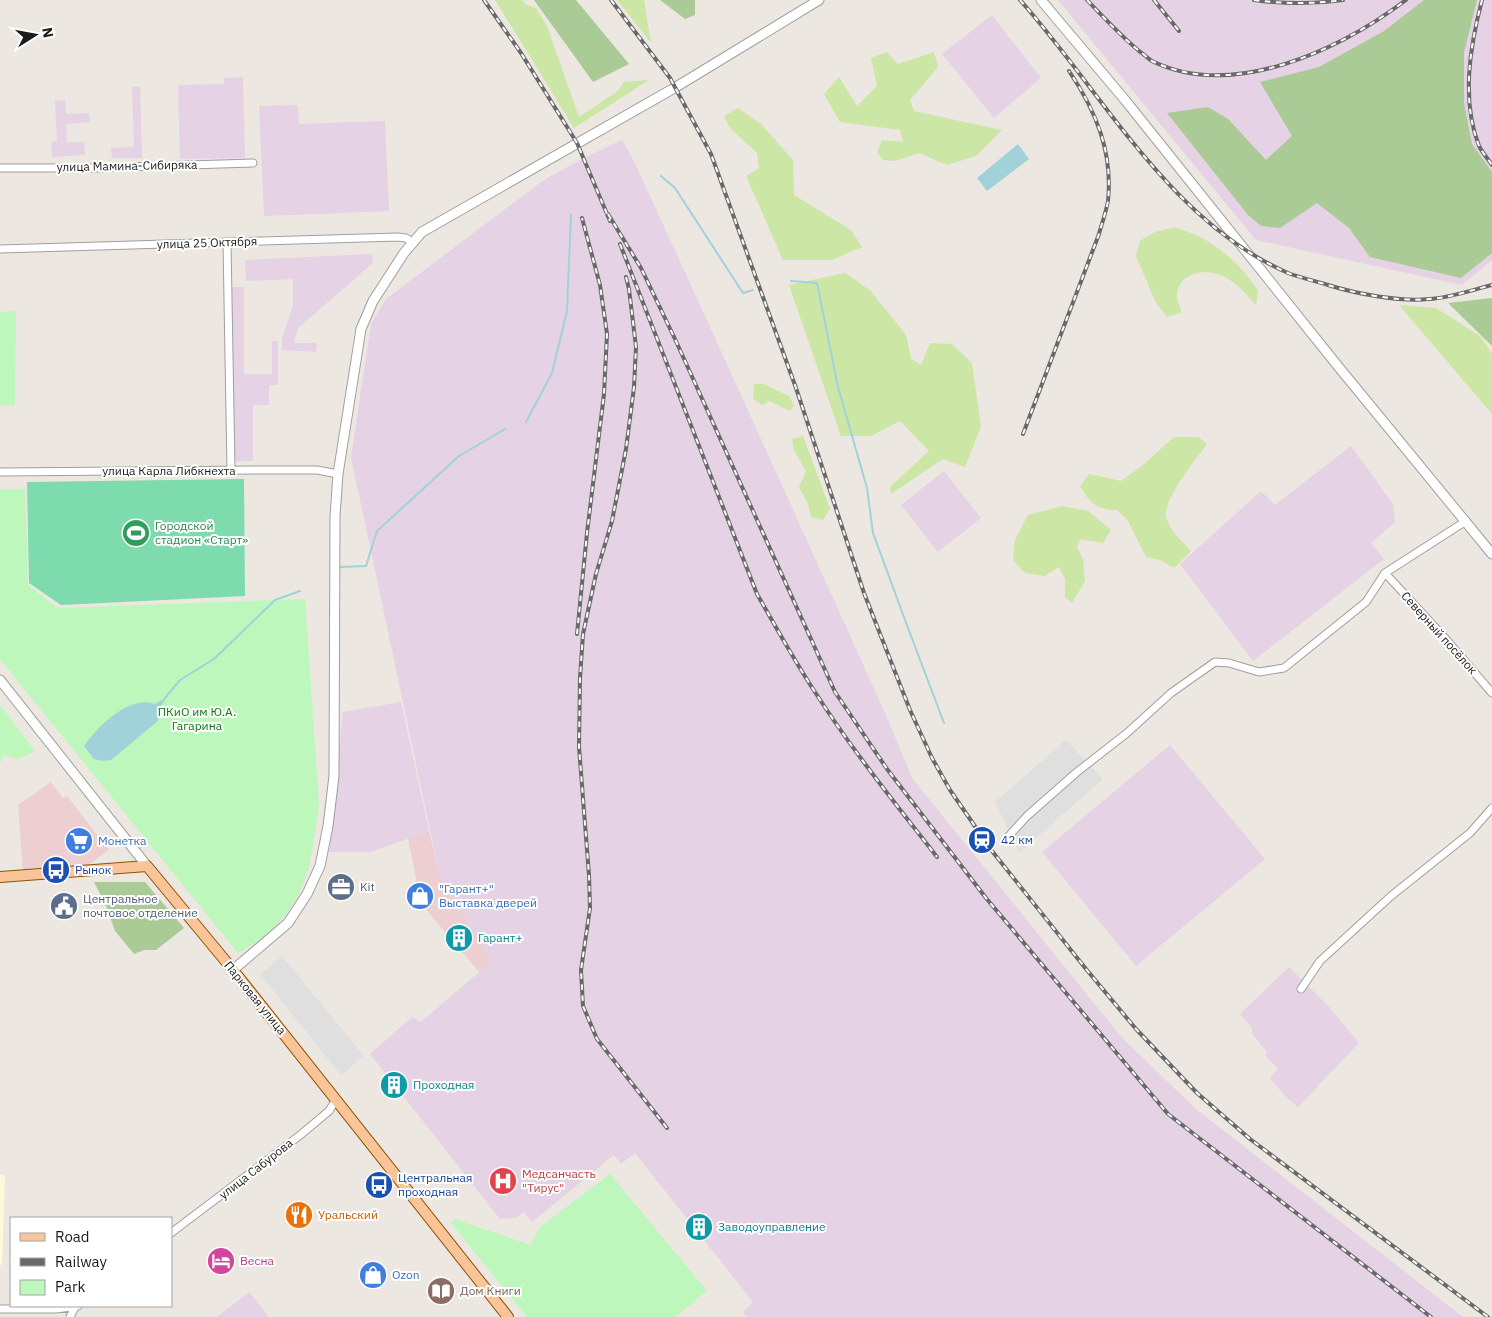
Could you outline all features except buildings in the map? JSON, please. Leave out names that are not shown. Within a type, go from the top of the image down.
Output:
[{"type":"main road","name":"Парковая улица","points":[[147,866],[233,970],[508,1317]]},
{"type":"main road","points":[[0,877],[147,866]]},
{"type":"street","points":[[233,970],[288,923],[307,894],[320,866],[328,826],[334,776],[335,516],[338,474],[362,329],[373,301],[412,242],[422,232],[676,87],[819,0]]},
{"type":"street","points":[[1041,0],[1125,100],[1337,365],[1492,554]]},
{"type":"street","name":"улица Мамина-Сибиряка","points":[[0,168],[93,168],[253,163]]},
{"type":"street","name":"улица 25 Октября","points":[[0,249],[397,237],[406,238],[412,242]]},
{"type":"street","points":[[227,242],[231,470]]},
{"type":"street","name":"улица Карла Либкнехта","points":[[0,472],[317,470],[338,474]]},
{"type":"street","points":[[1007,838],[1027,816],[1077,772],[1127,733],[1170,693],[1215,662],[1229,663],[1259,672],[1284,668],[1366,602],[1384,573],[1466,521]]},
{"type":"street","name":"Северный посёлок","points":[[1384,573],[1444,637],[1492,693]]},
{"type":"street","name":"Парковая улица","points":[[0,680],[147,866]]},
{"type":"street","points":[[1301,989],[1320,961],[1391,896],[1470,833],[1492,808]]},
{"type":"street","name":"улица Сабурова","points":[[172,1232],[298,1136],[329,1111],[336,1100]]},
{"type":"street","points":[[0,1309],[56,1309],[69,1307]]},
{"type":"shaded area","points":[[1058,0],[1492,0],[1492,260],[1462,285],[1256,240]]},
{"type":"shaded area","points":[[992,15],[1041,78],[994,118],[942,54]]},
{"type":"shaded area","points":[[243,77],[245,158],[180,159],[178,85],[224,84],[224,78]]},
{"type":"shaded area","points":[[132,87],[140,87],[142,158],[112,158],[111,148],[134,147]]},
{"type":"shaded area","points":[[65,100],[66,114],[89,113],[90,122],[66,124],[67,142],[84,142],[85,155],[52,157],[51,142],[57,141],[55,101]]},
{"type":"shaded area","points":[[298,105],[299,124],[385,121],[389,211],[264,216],[259,106]]},
{"type":"shaded area","points":[[622,140],[634,161],[736,384],[886,715],[912,778],[1123,1039],[1196,1109],[1463,1317],[747,1317],[743,1312],[753,1302],[635,1153],[621,1164],[614,1155],[532,1222],[524,1212],[516,1218],[500,1219],[370,1054],[412,1017],[421,1022],[492,961],[440,877],[351,457],[371,324],[386,299],[544,180]]},
{"type":"shaded area","points":[[372,254],[373,263],[298,328],[294,343],[317,343],[316,352],[282,350],[282,338],[293,306],[293,279],[246,281],[245,260]]},
{"type":"shaded area","points":[[232,287],[244,287],[244,374],[272,374],[272,341],[278,341],[278,385],[269,385],[269,405],[253,405],[253,461],[233,461]]},
{"type":"shaded area","points":[[1351,446],[1393,504],[1395,522],[1371,543],[1384,559],[1253,661],[1180,564],[1261,491],[1275,505]]},
{"type":"shaded area","points":[[944,471],[981,518],[938,552],[901,505]]},
{"type":"shaded area","points":[[401,702],[429,831],[371,852],[329,852],[343,712]]},
{"type":"shaded area","points":[[1066,740],[1103,779],[1019,853],[995,802]]},
{"type":"shaded area","points":[[1170,745],[1265,859],[1136,966],[1042,852]]},
{"type":"shaded area","points":[[51,782],[63,798],[67,796],[109,850],[86,867],[23,871],[18,805]]},
{"type":"shaded area","points":[[429,831],[440,877],[492,961],[479,972],[412,893],[418,888],[408,838]]},
{"type":"shaded area","points":[[282,956],[364,1056],[341,1075],[260,974]]},
{"type":"shaded area","points":[[1289,967],[1329,1007],[1359,1043],[1298,1107],[1285,1096],[1270,1078],[1278,1069],[1265,1055],[1267,1052],[1253,1035],[1251,1026],[1240,1014]]},
{"type":"shaded area","points":[[0,1175],[5,1175],[2,1265],[0,1265]]},
{"type":"shaded area","points":[[249,1292],[269,1317],[217,1317]]},
{"type":"green space","points":[[495,0],[522,0],[527,5],[536,8],[547,26],[579,117],[618,91],[624,82],[649,80],[574,128]]},
{"type":"green space","points":[[534,0],[576,0],[629,64],[593,82]]},
{"type":"green space","points":[[617,0],[644,0],[651,43]]},
{"type":"green space","points":[[660,0],[695,0],[695,15],[685,19]]},
{"type":"green space","points":[[1424,0],[1477,0],[1464,53],[1464,103],[1472,144],[1492,172],[1492,253],[1461,278],[1370,257],[1349,228],[1317,203],[1280,228],[1261,226],[1248,215],[1167,113],[1208,107],[1228,119],[1266,160],[1292,136],[1260,82],[1319,67],[1384,31]]},
{"type":"green space","points":[[887,52],[898,64],[934,52],[938,67],[910,100],[914,111],[1002,130],[976,156],[947,165],[919,153],[895,161],[883,160],[877,152],[882,140],[903,142],[900,130],[840,122],[824,94],[839,77],[857,106],[877,86],[871,58]]},
{"type":"green space","points":[[738,108],[761,124],[793,160],[794,195],[851,230],[862,247],[832,260],[783,260],[746,176],[759,168],[757,153],[729,127],[724,116]]},
{"type":"green space","points":[[1174,227],[1205,240],[1231,259],[1246,274],[1258,291],[1256,305],[1238,286],[1228,279],[1217,274],[1204,272],[1191,275],[1182,282],[1177,298],[1182,312],[1167,317],[1156,303],[1136,256],[1140,241],[1155,232]]},
{"type":"green space","points":[[845,273],[870,290],[906,335],[911,359],[921,365],[930,343],[952,344],[972,363],[981,427],[965,467],[943,459],[891,494],[890,487],[929,451],[900,421],[871,436],[841,436],[789,285]]},
{"type":"green space","points":[[1492,298],[1492,346],[1448,303]]},
{"type":"green space","points":[[1399,305],[1436,308],[1480,336],[1492,354],[1492,414]]},
{"type":"green space","points":[[16,311],[15,405],[0,406],[0,312]]},
{"type":"green space","points":[[754,384],[764,384],[789,396],[794,406],[790,411],[769,401],[762,405],[753,399]]},
{"type":"green space","points":[[803,436],[830,509],[823,520],[811,517],[808,504],[799,487],[806,471],[794,450],[792,439]]},
{"type":"green space","points":[[1174,437],[1198,437],[1207,444],[1175,489],[1167,508],[1167,521],[1176,535],[1191,551],[1174,568],[1160,560],[1146,557],[1127,519],[1117,510],[1104,509],[1094,504],[1080,486],[1089,474],[1121,481],[1144,464]]},
{"type":"green space","name":"Городской стадион «Старт»","points":[[244,479],[245,596],[61,605],[29,583],[27,482]]},
{"type":"green space","name":"ПКиО им Ю.А. Гагарина","points":[[0,489],[25,489],[28,585],[57,608],[305,599],[319,804],[312,853],[305,880],[292,906],[274,928],[251,946],[238,953],[0,659]]},
{"type":"green space","points":[[1062,506],[1088,511],[1111,530],[1103,543],[1081,539],[1077,546],[1083,559],[1085,581],[1072,603],[1065,597],[1065,579],[1059,567],[1045,576],[1025,573],[1013,560],[1015,540],[1028,515]]},
{"type":"green space","points":[[0,705],[35,751],[19,759],[4,755],[0,763]]},
{"type":"green space","points":[[94,882],[145,882],[184,928],[156,950],[144,950],[134,954],[115,931],[107,908]]},
{"type":"green space","points":[[610,1174],[707,1291],[675,1317],[527,1317],[451,1223],[455,1219],[530,1245],[540,1227]]},
{"type":"water","points":[[1018,144],[1029,159],[987,191],[977,178]]},
{"type":"water","points":[[167,697],[158,710],[158,721],[111,760],[94,759],[84,746],[97,730],[125,708],[145,702],[155,704]]},
{"type":"waterway","points":[[661,176],[675,188],[743,293],[753,290]]},
{"type":"waterway","points":[[526,422],[552,373],[567,311],[571,215]]},
{"type":"waterway","points":[[791,281],[817,283],[838,387],[867,488],[873,533],[944,723]]},
{"type":"waterway","points":[[341,567],[366,566],[377,531],[459,456],[505,429]]},
{"type":"waterway","points":[[165,698],[180,680],[214,659],[275,600],[300,591]]},
{"type":"railway","points":[[484,0],[521,53],[577,143],[610,221]]},
{"type":"railway","points":[[611,0],[670,78],[711,154],[796,388],[864,593],[910,710],[932,758],[950,790],[992,851],[1086,969],[1136,1029],[1197,1093],[1250,1139],[1488,1317]]},
{"type":"railway","points":[[1020,0],[1140,152],[1173,188],[1208,221],[1246,250],[1293,275],[1339,288],[1378,296],[1418,300],[1452,295],[1492,285]]},
{"type":"railway","points":[[1087,0],[1125,39],[1152,61],[1185,72],[1218,75],[1252,72],[1286,64],[1319,51],[1351,36],[1406,0]]},
{"type":"railway","points":[[1154,0],[1179,31]]},
{"type":"railway","points":[[1254,0],[1299,3],[1343,0]]},
{"type":"railway","points":[[1482,0],[1471,54],[1469,73],[1470,110],[1479,146],[1492,165]]},
{"type":"railway","points":[[1023,434],[1099,234],[1108,201],[1109,183],[1105,149],[1095,117],[1069,71]]},
{"type":"railway","points":[[608,214],[641,268],[675,339],[835,692],[887,769],[986,898],[1168,1114],[1431,1317]]},
{"type":"railway","points":[[577,634],[604,394],[607,334],[600,285],[582,218]]},
{"type":"railway","points":[[620,244],[757,594],[829,714],[937,857]]},
{"type":"railway","points":[[626,277],[636,347],[634,387],[626,449],[612,521],[596,574],[583,634],[580,678],[579,747],[590,908],[581,970],[583,1006],[597,1039],[667,1128]]},
{"type":"place","name":"Городской стадион «Старт»","points":[[136,533]]},
{"type":"place","name":"42 км","points":[[982,840]]},
{"type":"place","name":"Монетка","points":[[79,841]]},
{"type":"place","name":"Рынок","points":[[56,870]]},
{"type":"place","name":"Kit","points":[[341,887]]},
{"type":"place","name":"\"Гарант+\" Выставка дверей","points":[[420,896]]},
{"type":"place","name":"Центральное почтовое отделение","points":[[64,906]]},
{"type":"place","name":"Гарант+","points":[[459,938]]},
{"type":"place","name":"Проходная","points":[[394,1085]]},
{"type":"place","name":"Медсанчасть \"Тирус\"","points":[[503,1181]]},
{"type":"place","name":"Центральная проходная","points":[[379,1185]]},
{"type":"place","name":"Уральский","points":[[299,1215]]},
{"type":"place","name":"Заводоуправление","points":[[699,1227]]},
{"type":"place","name":"Весна","points":[[221,1261]]},
{"type":"place","name":"Ozon","points":[[373,1275]]},
{"type":"place","name":"Дом Книги","points":[[441,1291]]}]
